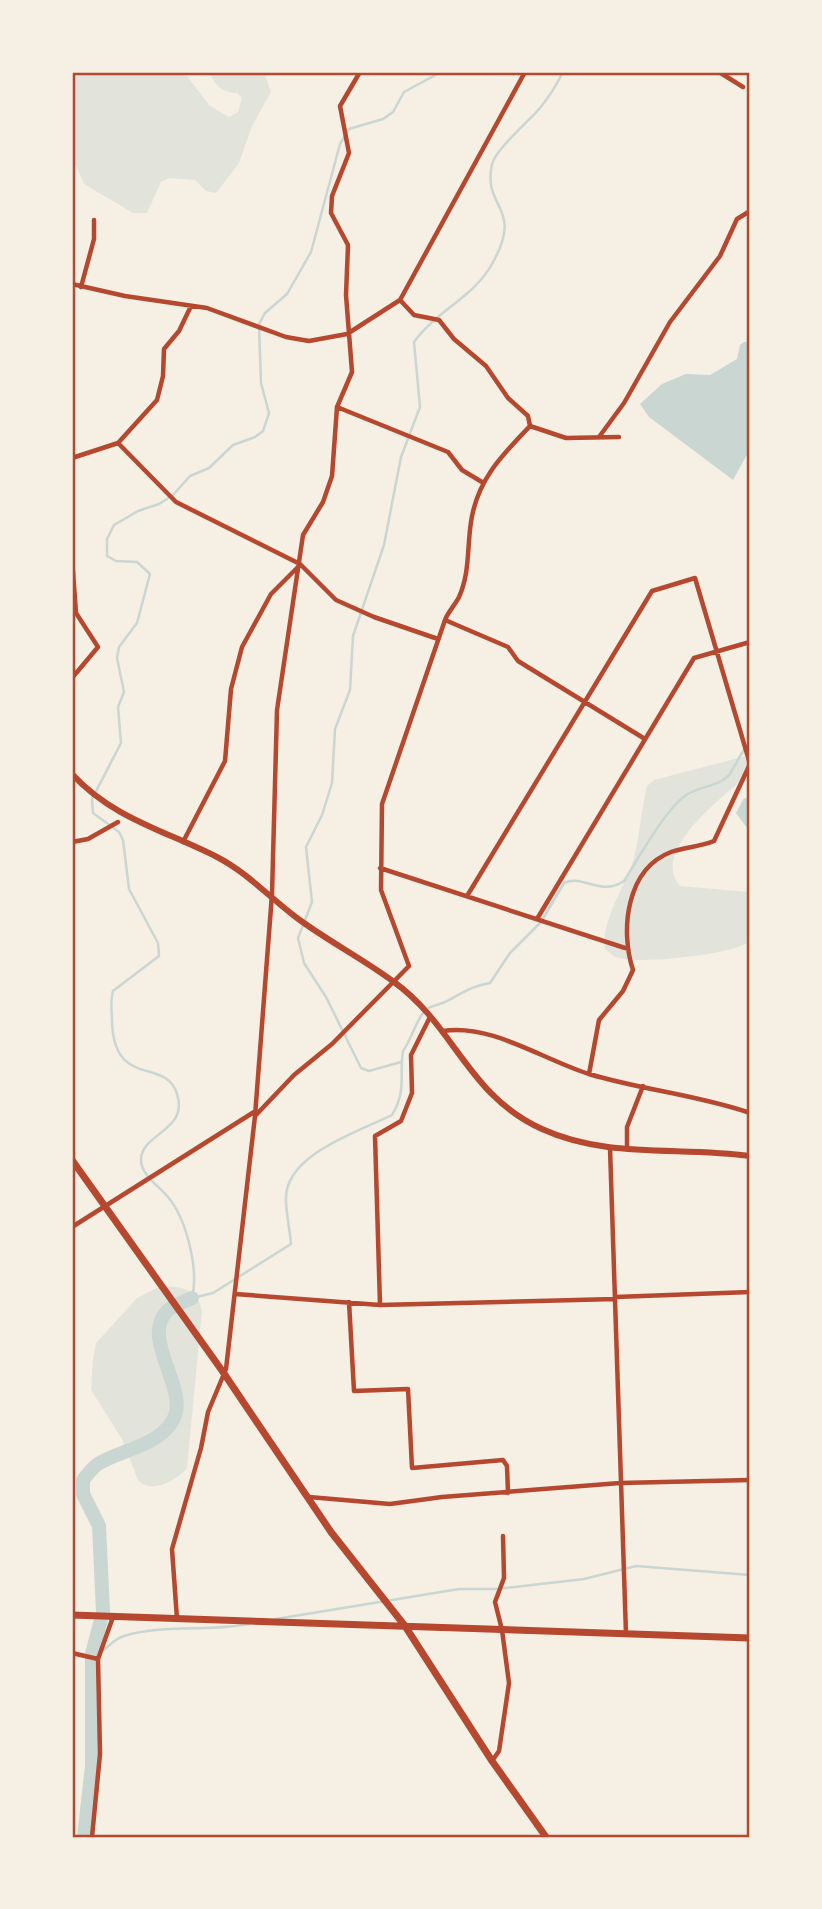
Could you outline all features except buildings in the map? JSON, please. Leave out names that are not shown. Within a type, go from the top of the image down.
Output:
[{"type":"main road","points":[[72,1160],[223,1372],[307,1497],[405,1626],[492,1761],[547,1837]]},
{"type":"main road","points":[[72,1615],[750,1638]]},
{"type":"street","points":[[177,1619],[172,1549],[201,1448],[208,1412],[226,1369],[255,1114],[272,894],[277,710],[303,535],[323,502],[332,476],[337,407],[352,372],[347,334],[348,245],[331,213],[332,196],[349,153],[348,141],[342,130],[340,106],[360,72]]},
{"type":"street","points":[[72,284],[206,308],[286,337],[309,341],[347,334],[400,300],[525,72]]},
{"type":"street","points":[[719,72],[743,87]]},
{"type":"street","points":[[599,437],[624,403],[670,322],[720,256],[737,219],[750,211]]},
{"type":"street","points":[[81,287],[94,239],[94,220]]},
{"type":"street","points":[[400,300],[414,315],[439,320],[454,339],[486,366],[508,398],[528,416],[530,426]]},
{"type":"street","points":[[72,458],[118,443],[157,400],[163,376],[164,349],[179,331],[191,306]]},
{"type":"street","points":[[337,407],[448,452],[462,470],[482,482]]},
{"type":"street","points":[[530,426],[566,438],[620,436]]},
{"type":"street","points":[[72,1227],[255,1114],[332,1044],[409,966],[387,912],[379,868],[382,804],[398,765],[444,620],[459,598],[469,554],[471,521],[482,482],[498,459],[530,426]]},
{"type":"street","points":[[118,443],[176,502],[300,564],[336,600],[374,617],[438,639]]},
{"type":"street","points":[[72,558],[76,613],[98,646],[72,678]]},
{"type":"street","points":[[183,842],[225,761],[231,689],[242,647],[271,594],[300,564]]},
{"type":"street","points":[[467,896],[652,591],[695,578],[750,764],[714,841],[671,852],[650,865],[635,888],[628,913],[625,948],[632,970],[623,990],[599,1020],[589,1074]]},
{"type":"street","points":[[444,620],[508,647],[517,661],[645,739]]},
{"type":"street","points":[[537,919],[694,658],[750,642]]},
{"type":"street","points":[[72,774],[112,809],[217,857],[272,894],[293,915],[334,945],[394,982],[422,1007],[476,1080],[511,1113],[576,1142],[610,1148],[750,1156]]},
{"type":"street","points":[[72,842],[88,839],[118,822]]},
{"type":"street","points":[[379,868],[625,948]]},
{"type":"street","points":[[380,1305],[375,1136],[401,1121],[412,1093],[411,1055],[429,1016]]},
{"type":"street","points":[[442,1031],[472,1028],[589,1074],[720,1103],[750,1113]]},
{"type":"street","points":[[627,1149],[627,1127],[643,1086]]},
{"type":"street","points":[[610,1148],[626,1634]]},
{"type":"street","points":[[235,1294],[380,1305],[750,1293]]},
{"type":"street","points":[[349,1302],[354,1391],[408,1389],[412,1468],[503,1460],[507,1466],[508,1493]]},
{"type":"street","points":[[307,1497],[390,1504],[442,1497],[620,1483],[750,1480]]},
{"type":"street","points":[[492,1761],[499,1751],[509,1684],[502,1630],[495,1602],[504,1578],[503,1536]]},
{"type":"street","points":[[92,1837],[100,1754],[98,1659],[113,1616]]},
{"type":"street","points":[[72,1653],[98,1659]]},
{"type":"shaded area","points":[[72,72],[184,72],[209,105],[229,117],[238,112],[242,98],[237,93],[220,87],[209,72],[264,72],[271,92],[252,126],[239,163],[216,193],[206,191],[195,180],[169,178],[161,182],[147,213],[133,213],[84,184],[72,156]]},
{"type":"shaded area","points":[[750,342],[750,449],[733,480],[649,417],[640,404],[662,384],[686,374],[710,375],[737,359],[740,345]]},
{"type":"shaded area","points":[[750,757],[750,773],[710,808],[682,840],[675,856],[673,872],[680,886],[749,892],[750,936],[747,943],[722,951],[684,957],[630,960],[613,956],[605,949],[606,927],[633,861],[647,786],[654,780]]},
{"type":"shaded area","points":[[744,798],[750,799],[750,832],[736,813]]},
{"type":"shaded area","points":[[161,1286],[176,1287],[193,1293],[202,1311],[187,1468],[171,1481],[150,1486],[138,1480],[122,1439],[91,1390],[96,1343],[137,1298]]},
{"type":"waterway","points":[[192,1298],[194,1274],[186,1232],[175,1207],[144,1171],[141,1160],[148,1144],[171,1124],[176,1116],[179,1106],[177,1094],[171,1083],[163,1077],[131,1065],[122,1057],[115,1043],[112,1023],[113,991],[159,956],[158,943],[129,889],[123,840],[119,832],[93,813],[92,799],[121,743],[118,707],[124,692],[117,658],[119,647],[137,623],[150,574],[137,562],[116,561],[107,556],[107,539],[114,525],[138,511],[159,504],[173,495],[190,476],[209,468],[233,445],[263,431],[269,413],[261,383],[259,324],[265,313],[287,294],[311,252],[340,144],[349,129],[383,119],[393,112],[404,92],[441,72]]},
{"type":"waterway","points":[[401,1062],[369,1071],[361,1068],[326,997],[304,963],[298,938],[312,902],[306,847],[322,815],[332,783],[335,729],[350,690],[353,636],[384,545],[401,457],[420,407],[414,342],[433,321],[475,286],[492,264],[505,230],[504,219],[492,191],[492,164],[506,143],[543,104],[563,72]]},
{"type":"waterway","points":[[193,1298],[213,1293],[291,1244],[286,1200],[289,1184],[297,1170],[326,1147],[392,1115],[401,1090],[403,1051],[424,1012],[468,990],[490,983],[510,953],[541,922],[564,883],[578,881],[607,887],[624,881],[652,835],[677,803],[690,793],[725,779],[750,743]]},
{"type":"waterway","points":[[84,1837],[92,1766],[92,1654],[103,1612],[99,1526],[83,1494],[83,1480],[98,1464],[141,1446],[161,1434],[175,1416],[175,1391],[161,1348],[160,1322],[167,1311],[192,1298]]},
{"type":"waterway","points":[[276,1619],[459,1589],[498,1589],[584,1579],[636,1566],[750,1575]]},
{"type":"waterway","points":[[92,1654],[119,1638],[139,1632],[249,1624]]}]
